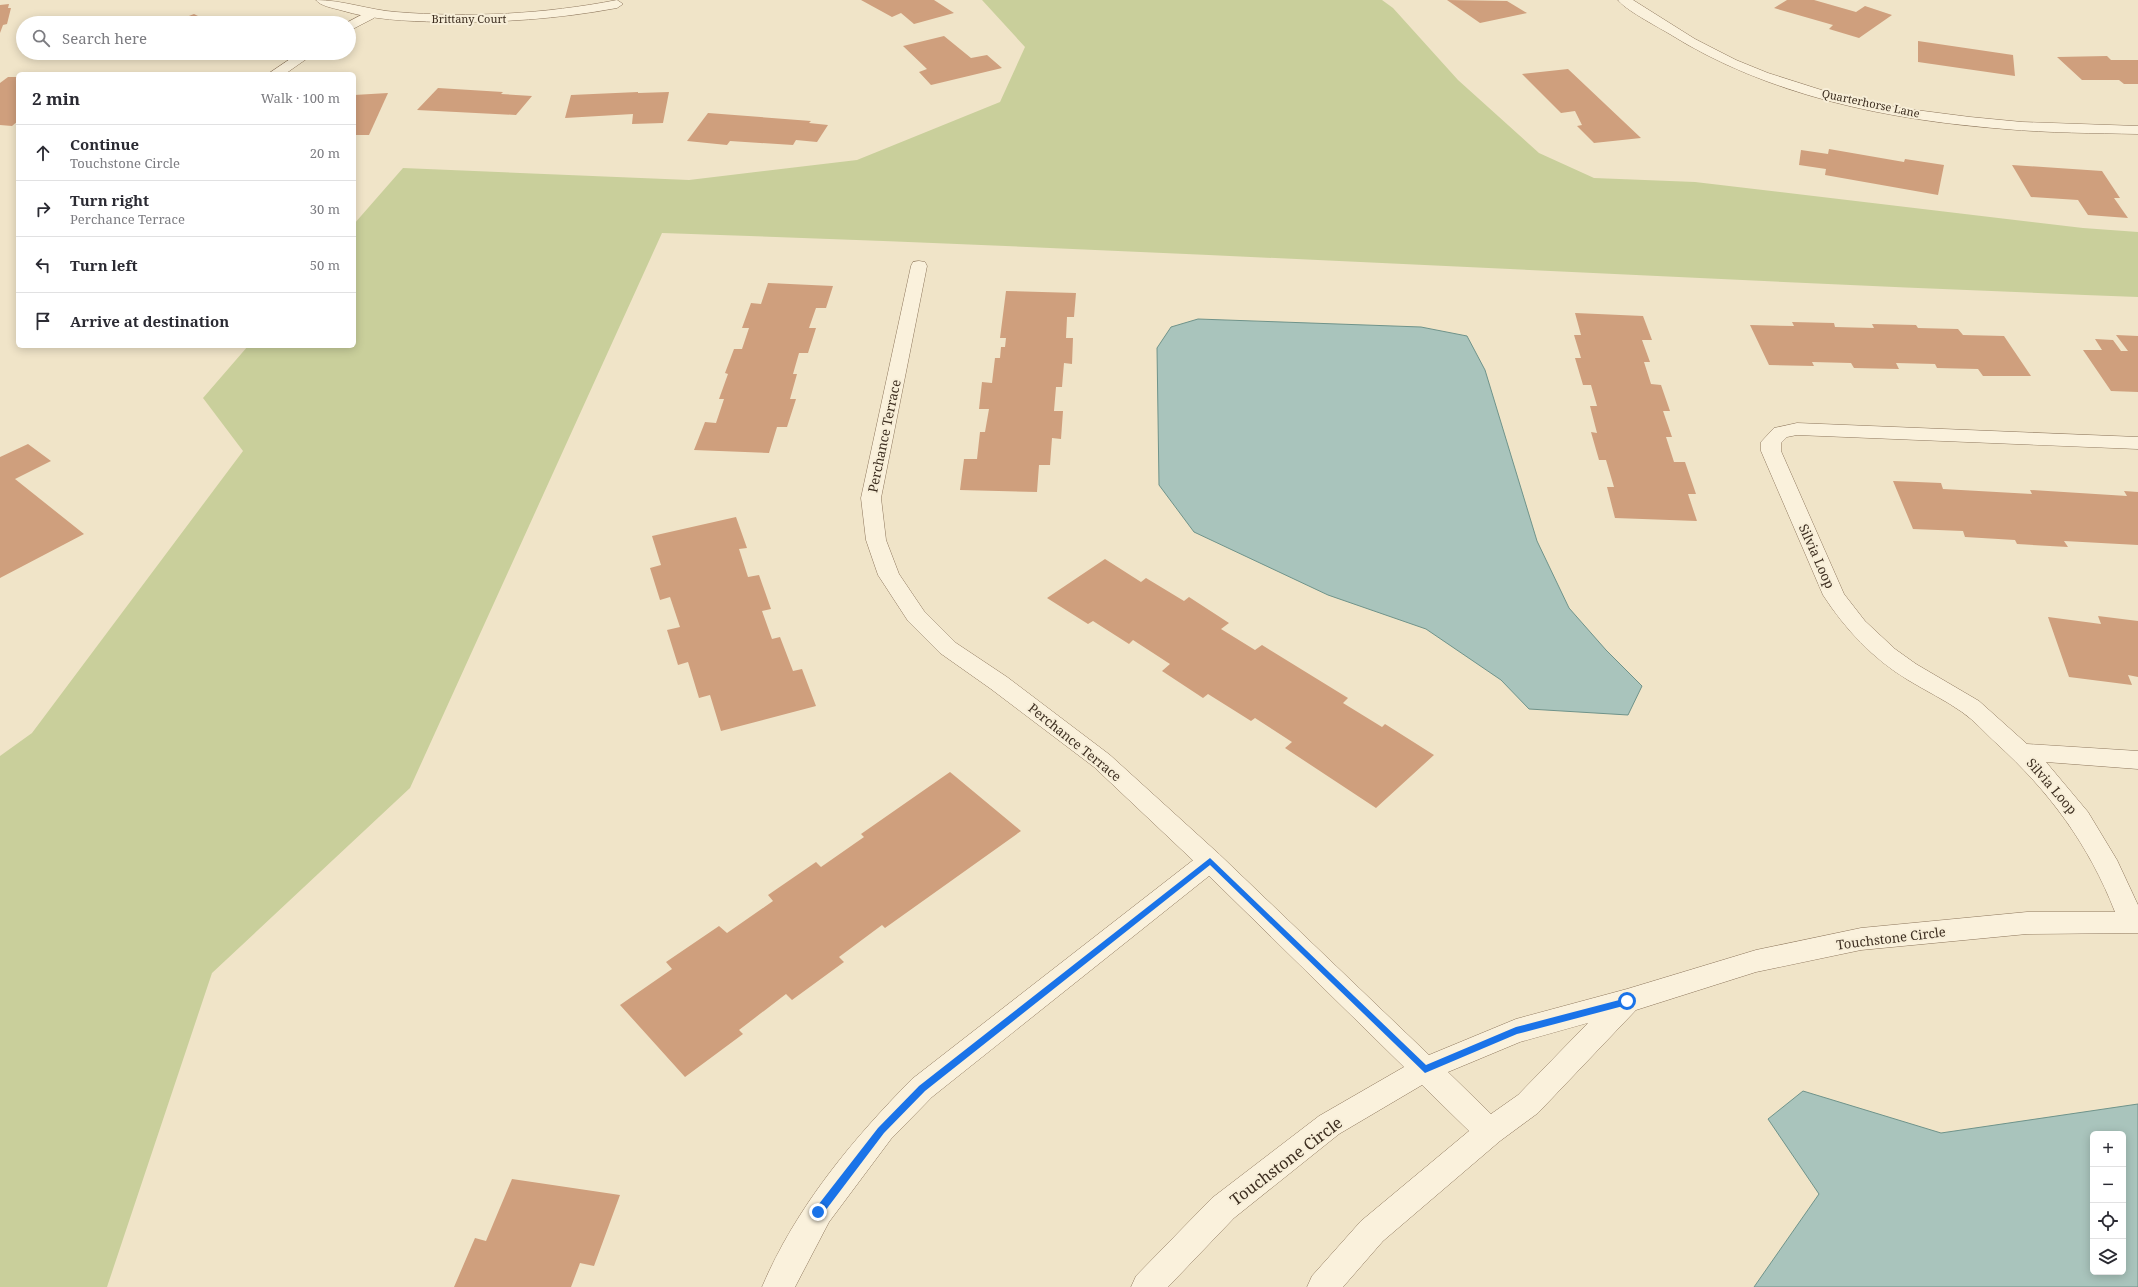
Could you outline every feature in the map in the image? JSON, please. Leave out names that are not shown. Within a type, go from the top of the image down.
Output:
[{"type":"street","name":"Brittany Court","points":[[322,0],[346,9],[369,15],[488,19],[530,17],[617,4]]},
{"type":"street","name":"Quarterhorse Lane","points":[[1624,0],[1665,26],[1730,62],[1798,86],[1852,101],[1939,118],[2006,125],[2138,130]]},
{"type":"street","points":[[356,23],[369,15]]},
{"type":"street","points":[[278,72],[297,60]]},
{"type":"street","name":"Perchance Terrace","points":[[919,266],[871,498],[876,540],[889,575],[916,616],[948,648],[999,683],[1102,761],[1210,861],[1490,1132]]},
{"type":"street","name":"Silvia Loop","points":[[2135,922],[2118,884],[2098,847],[2075,811],[2023,752],[1971,707],[1908,669],[1882,650],[1848,616],[1834,595],[1771,451],[1771,442],[1781,432],[1797,429],[2138,443]]},
{"type":"street","points":[[2023,752],[2138,760]]},
{"type":"street","points":[[778,1287],[818,1212],[881,1130],[922,1088],[1210,861]]},
{"type":"street","name":"Touchstone Circle","points":[[1147,1287],[1223,1208],[1322,1130],[1425,1069],[1516,1031],[1627,1001],[1756,961],[1861,939],[2027,923],[2135,922]]},
{"type":"street","name":"Touchstone Circle","points":[[1323,1287],[1372,1231],[1490,1132],[1528,1104],[1627,1001]]},
{"type":"green space","points":[[982,0],[1382,0],[1393,8],[1458,80],[1539,153],[1594,178],[1695,182],[2083,228],[2138,232],[2138,297],[1216,255],[662,233],[410,788],[212,973],[107,1287],[0,1287],[0,756],[32,733],[243,451],[203,398],[246,348],[356,348],[356,222],[403,168],[689,180],[857,160],[1000,102],[1025,47]]},
{"type":"water","points":[[1198,319],[1421,327],[1467,336],[1485,370],[1537,541],[1569,608],[1606,650],[1642,686],[1628,715],[1529,709],[1501,680],[1426,629],[1328,595],[1194,532],[1159,485],[1157,348],[1171,327]]},
{"type":"water","points":[[1803,1091],[1941,1133],[2138,1104],[2138,1287],[1754,1287],[1819,1194],[1768,1119]]},
{"type":"building","points":[[861,0],[934,0],[954,13],[914,24],[901,13],[892,17]]},
{"type":"building","points":[[1447,0],[1507,1],[1527,13],[1480,23]]},
{"type":"building","points":[[1787,0],[1814,0],[1856,12],[1865,6],[1892,15],[1859,38],[1829,29],[1833,25],[1774,8]]},
{"type":"building","points":[[9,4],[8,8],[11,8],[7,24],[3,25],[0,33],[0,5]]},
{"type":"building","points":[[944,36],[971,58],[987,55],[1002,68],[931,85],[919,72],[927,69],[903,46]]},
{"type":"building","points":[[1918,41],[2013,55],[2015,76],[1918,62]]},
{"type":"building","points":[[2107,56],[2111,60],[2138,60],[2138,84],[2124,84],[2119,80],[2082,80],[2057,57]]},
{"type":"building","points":[[1568,69],[1641,138],[1594,143],[1577,126],[1582,125],[1575,111],[1561,113],[1522,74]]},
{"type":"building","points":[[8,77],[16,77],[16,123],[12,126],[0,125],[0,83]]},
{"type":"building","points":[[438,88],[503,92],[501,94],[532,96],[516,115],[417,110]]},
{"type":"building","points":[[669,92],[663,123],[632,124],[633,114],[565,118],[571,95]]},
{"type":"building","points":[[388,93],[369,135],[356,135],[356,95]]},
{"type":"building","points":[[708,113],[811,121],[809,123],[828,125],[817,142],[796,140],[793,145],[730,141],[727,145],[687,141]]},
{"type":"building","points":[[1829,149],[1904,162],[1905,159],[1944,165],[1938,195],[1825,175],[1826,169],[1799,165],[1801,150],[1828,154]]},
{"type":"building","points":[[2012,165],[2102,171],[2120,198],[2114,198],[2128,218],[2088,215],[2078,200],[2031,197]]},
{"type":"building","points":[[768,283],[833,286],[826,308],[816,308],[809,328],[816,328],[808,353],[799,353],[793,374],[797,374],[790,399],[796,399],[787,427],[777,427],[769,453],[694,450],[705,422],[716,423],[724,399],[719,399],[728,374],[725,373],[734,349],[742,349],[749,328],[742,328],[751,303],[761,304]]},
{"type":"building","points":[[1006,291],[1076,293],[1074,317],[1067,317],[1066,338],[1073,338],[1072,364],[1064,363],[1062,387],[1056,387],[1054,411],[1063,411],[1061,439],[1052,438],[1050,465],[1039,465],[1037,492],[960,490],[964,459],[977,459],[980,432],[985,432],[989,409],[979,409],[982,382],[992,383],[995,358],[1000,358],[1001,347],[1005,347],[1006,338],[1000,338]]},
{"type":"building","points":[[1575,313],[1643,316],[1652,340],[1642,340],[1650,362],[1644,362],[1651,384],[1661,385],[1670,411],[1663,411],[1672,437],[1666,437],[1674,462],[1685,462],[1696,494],[1688,494],[1697,521],[1615,518],[1607,487],[1614,487],[1606,460],[1599,460],[1591,432],[1597,433],[1590,406],[1597,406],[1591,385],[1583,385],[1575,358],[1581,358],[1574,335],[1581,335]]},
{"type":"building","points":[[1792,322],[1834,323],[1835,327],[1874,328],[1872,324],[1916,325],[1918,328],[1958,329],[1963,335],[2004,336],[2031,376],[1983,376],[1978,369],[1937,368],[1935,364],[1896,363],[1899,369],[1854,368],[1851,363],[1812,362],[1814,366],[1769,365],[1750,325],[1794,326]]},
{"type":"building","points":[[2116,335],[2138,336],[2138,392],[2111,391],[2083,350],[2102,350],[2095,339],[2113,340],[2121,351],[2128,351]]},
{"type":"building","points":[[28,444],[51,461],[15,479],[84,534],[0,578],[0,457]]},
{"type":"building","points":[[1893,481],[1941,483],[1943,489],[2032,494],[2030,490],[2127,496],[2124,491],[2138,492],[2138,545],[2064,541],[2068,547],[2017,544],[2015,540],[1965,537],[1963,531],[1913,529]]},
{"type":"building","points":[[736,517],[747,548],[739,549],[748,577],[759,575],[771,609],[762,611],[772,639],[780,637],[793,671],[802,669],[816,706],[721,731],[710,695],[699,698],[688,662],[678,665],[667,630],[680,627],[670,597],[660,600],[650,568],[661,565],[652,536]]},
{"type":"building","points":[[1105,559],[1141,582],[1146,578],[1184,601],[1189,597],[1229,623],[1221,629],[1255,650],[1262,645],[1348,698],[1343,703],[1382,727],[1385,724],[1434,755],[1376,808],[1285,748],[1292,742],[1255,718],[1251,721],[1208,694],[1203,698],[1162,671],[1170,664],[1133,640],[1129,644],[1093,621],[1088,624],[1047,598]]},
{"type":"building","points":[[2098,616],[2138,621],[2138,677],[2128,675],[2132,685],[2069,677],[2048,617],[2101,624]]},
{"type":"building","points":[[950,772],[1021,831],[885,928],[882,925],[839,957],[844,962],[792,1000],[786,994],[739,1030],[743,1034],[685,1077],[620,1005],[672,969],[666,962],[719,926],[727,933],[773,901],[768,895],[816,862],[821,867],[864,837],[861,834]]},
{"type":"building","points":[[512,1179],[620,1195],[594,1266],[580,1263],[571,1287],[454,1287],[475,1238],[486,1241]]},
{"type":"route","points":[[818,1212],[881,1130],[922,1088],[1210,861],[1425,1069],[1516,1031],[1627,1001]]}]
